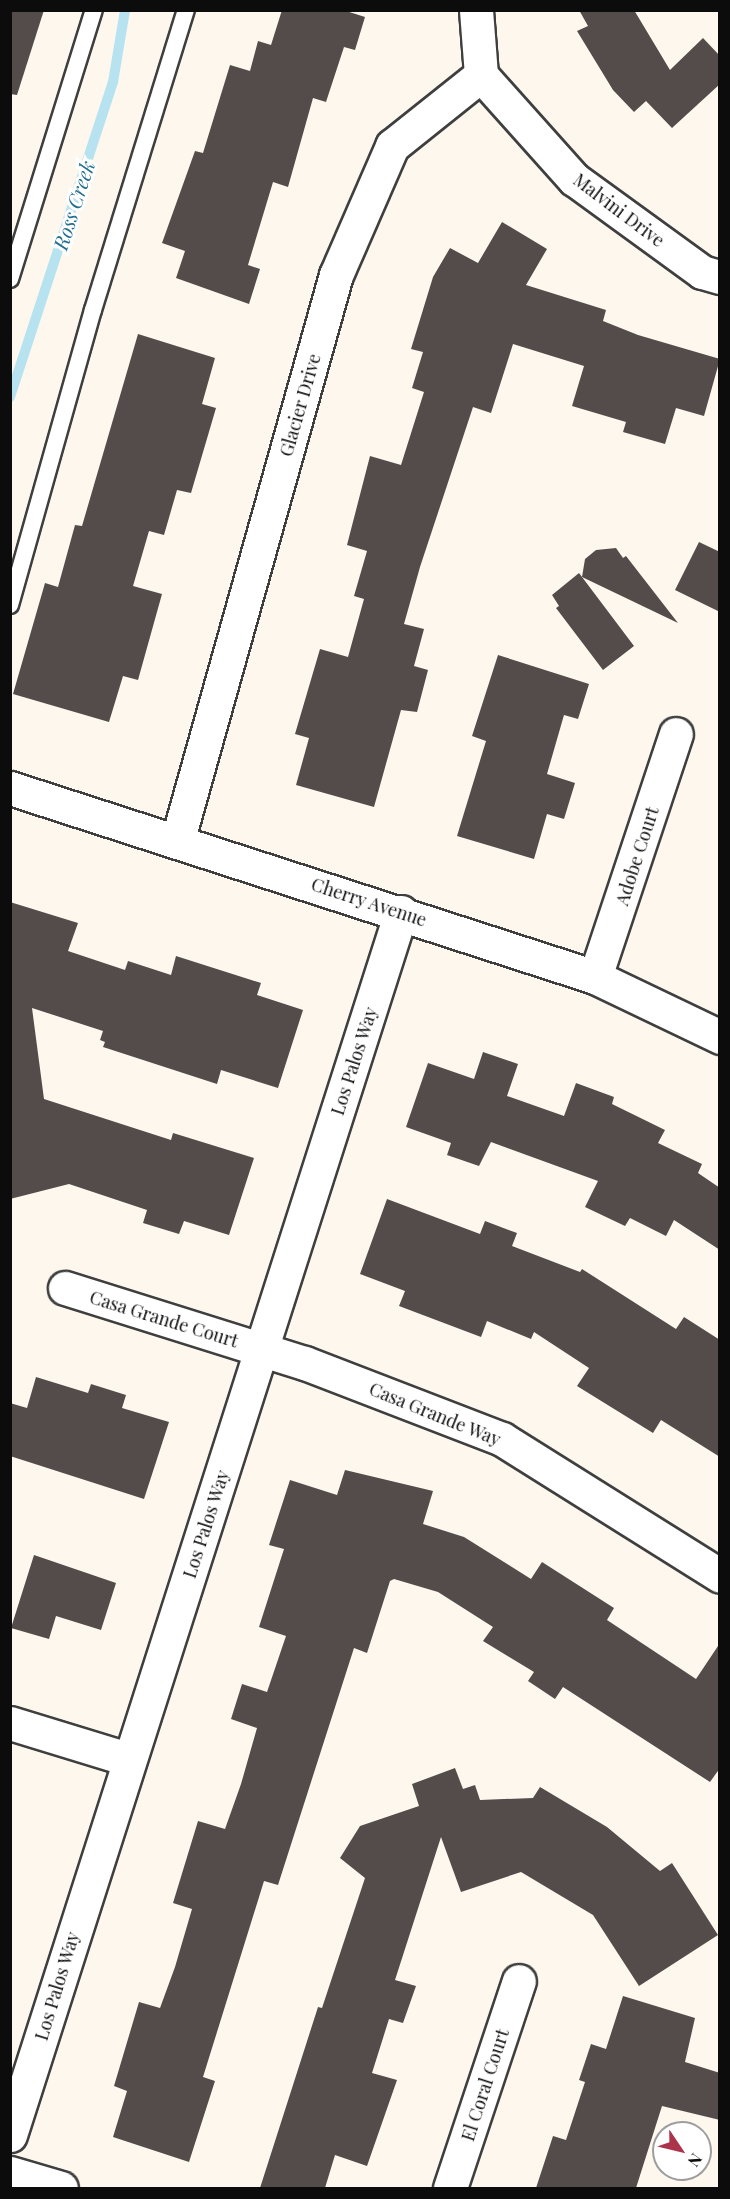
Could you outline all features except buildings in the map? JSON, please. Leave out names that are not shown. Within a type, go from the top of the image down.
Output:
[{"type":"street","points":[[476,10],[481,75]]},
{"type":"street","name":"Malvini Drive","points":[[481,75],[574,179],[702,272],[720,277]]},
{"type":"street","name":"Glacier Drive","points":[[177,842],[336,275],[392,146],[481,75]]},
{"type":"street","name":"Adobe Court","points":[[595,977],[676,734]]},
{"type":"street","name":"Cherry Avenue","points":[[10,788],[401,912],[595,977],[720,1037]]},
{"type":"street","name":"Los Palos Way","points":[[10,2135],[128,1759],[263,1350],[401,912]]},
{"type":"street","name":"Casa Grande Court","points":[[65,1288],[263,1350]]},
{"type":"street","name":"Casa Grande Way","points":[[263,1350],[502,1439],[720,1576]]},
{"type":"street","points":[[10,1724],[128,1759]]},
{"type":"street","name":"El Coral Court","points":[[450,2188],[519,1981]]},
{"type":"street","points":[[10,2173],[61,2188]]},
{"type":"lane","points":[[10,279],[94,10]]},
{"type":"lane","points":[[10,605],[93,310],[186,10]]},
{"type":"waterway","name":"Ross Creek","points":[[10,397],[113,82],[125,10]]}]
